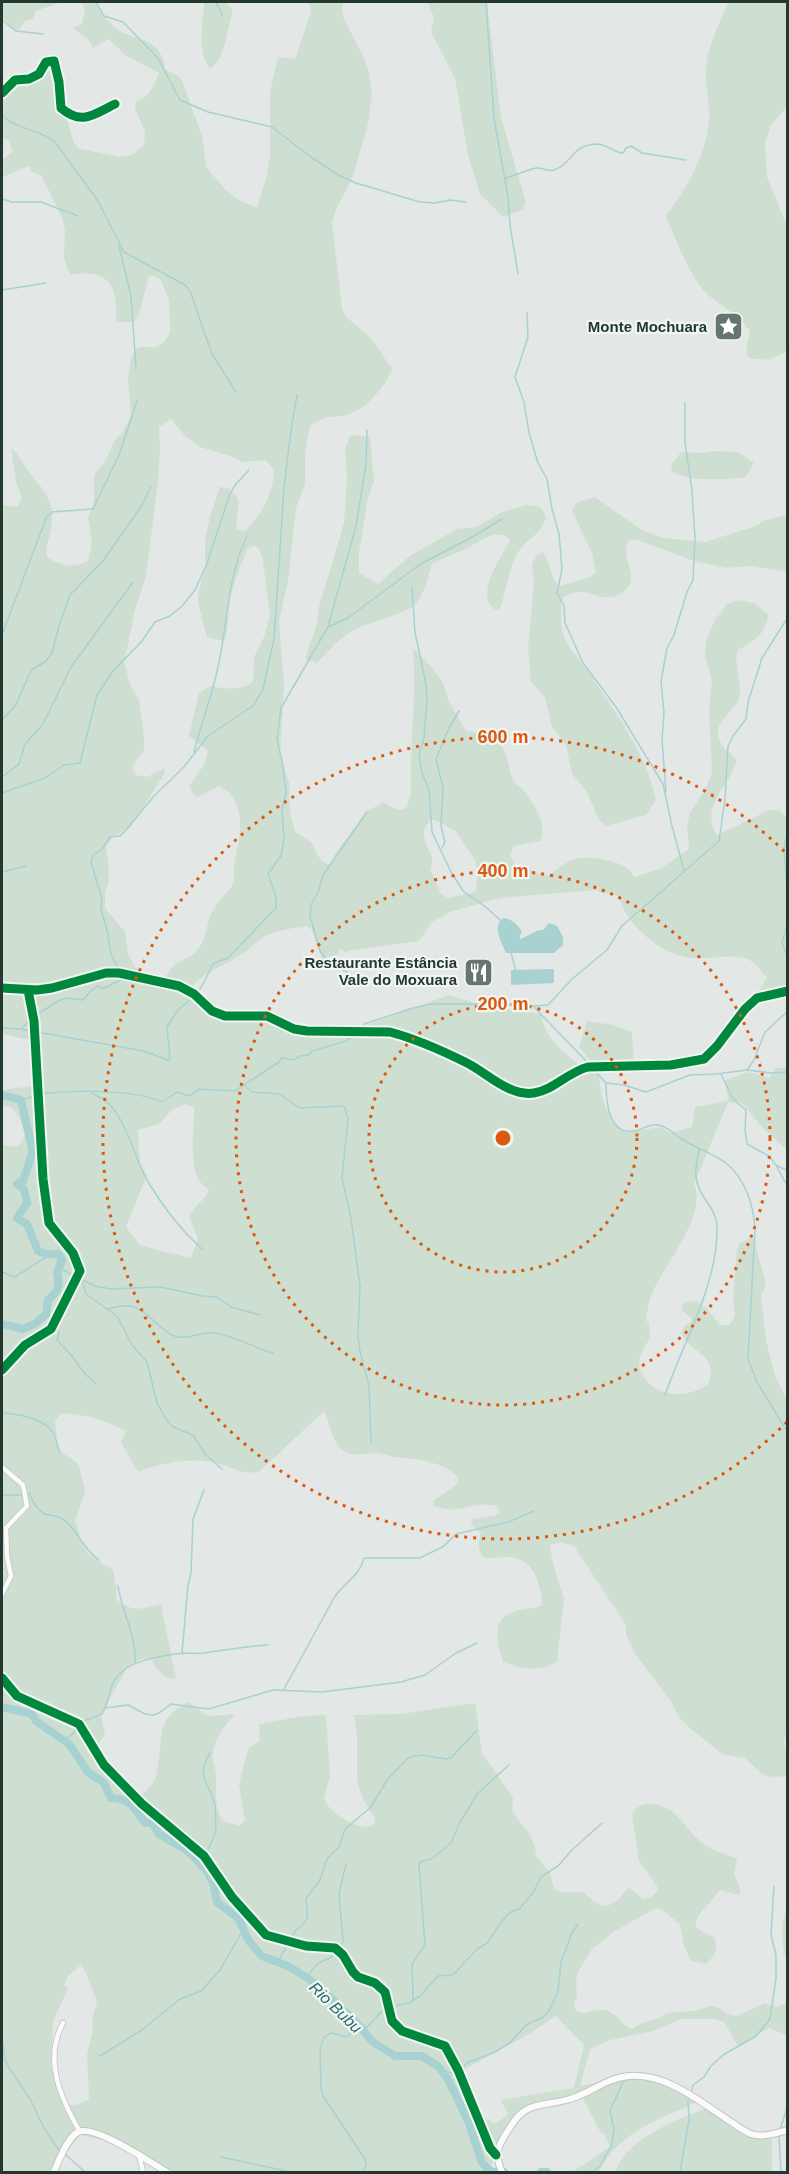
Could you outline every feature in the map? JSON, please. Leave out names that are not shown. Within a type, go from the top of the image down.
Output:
[{"type":"street","points":[[2,93],[15,80],[29,79],[39,74],[46,62],[54,61],[59,82],[61,108],[70,116],[85,118],[115,104]]},
{"type":"street","points":[[2,988],[28,990],[52,988],[106,973],[119,973],[179,986],[194,994],[212,1011],[225,1016],[267,1016],[294,1029],[390,1032],[404,1036],[468,1064],[518,1092],[532,1093],[545,1089],[578,1070],[588,1067],[671,1065],[704,1059],[717,1046],[745,1009],[757,998],[788,991]]},
{"type":"street","points":[[2,1370],[25,1345],[51,1329],[80,1271],[73,1253],[49,1223],[43,1179],[34,1022],[28,990]]},
{"type":"street","points":[[2,1467],[23,1485],[27,1506],[6,1528],[7,1556],[11,1576],[2,1594]]},
{"type":"street","points":[[2,1677],[17,1696],[79,1724],[104,1764],[142,1804],[204,1856],[232,1897],[266,1935],[306,1946],[335,1948],[344,1955],[358,1977],[375,1983],[385,1992],[392,2021],[402,2031],[445,2046],[458,2070],[502,2172]]},
{"type":"street","points":[[63,2024],[54,2043],[54,2064],[65,2103],[80,2132]]},
{"type":"street","points":[[496,2155],[506,2132],[516,2117],[525,2109],[542,2103],[567,2100],[599,2084],[628,2076],[646,2076],[666,2082],[751,2134],[766,2135],[788,2130]]},
{"type":"street","points":[[54,2172],[66,2146],[75,2134],[80,2132],[103,2136],[167,2172]]},
{"type":"street","points":[[139,2155],[143,2172]]},
{"type":"green space","points":[[2,2],[61,2],[36,11],[33,19],[25,21],[17,32],[2,17]]},
{"type":"green space","points":[[82,2],[98,2],[97,6],[116,29],[153,44],[162,56],[165,65],[163,68],[181,78],[203,139],[206,167],[237,199],[257,208],[270,156],[270,92],[278,57],[295,59],[311,12],[309,2],[343,2],[344,19],[369,72],[372,94],[368,123],[353,177],[336,209],[332,223],[342,308],[345,316],[371,338],[392,369],[381,389],[357,411],[344,416],[327,418],[310,426],[305,453],[305,484],[296,508],[288,581],[279,621],[284,684],[280,756],[289,782],[290,812],[295,832],[312,844],[323,861],[330,865],[365,813],[383,802],[398,809],[407,807],[411,794],[413,648],[443,683],[448,700],[466,731],[488,737],[503,749],[513,780],[523,790],[539,814],[542,828],[540,841],[514,846],[510,856],[516,865],[547,876],[567,862],[581,858],[617,863],[631,871],[634,877],[660,869],[689,849],[687,826],[690,812],[705,790],[712,773],[709,712],[712,680],[705,655],[706,641],[715,620],[727,604],[740,600],[756,604],[768,615],[762,632],[738,650],[736,661],[740,687],[739,699],[722,721],[718,732],[722,745],[737,761],[717,797],[711,815],[712,825],[717,835],[769,810],[779,810],[787,818],[787,992],[765,994],[759,991],[767,977],[750,960],[733,957],[692,958],[680,956],[657,945],[646,937],[629,917],[619,896],[597,890],[509,897],[488,901],[450,912],[432,922],[419,941],[347,951],[347,953],[340,949],[337,955],[328,957],[323,962],[312,930],[307,926],[279,931],[265,936],[239,956],[205,975],[188,990],[218,1010],[234,1013],[278,1014],[297,1029],[345,1033],[449,995],[489,1007],[541,1014],[546,1031],[551,1038],[582,1067],[595,1066],[579,1047],[587,1021],[613,1025],[632,1032],[634,1065],[598,1068],[599,1078],[608,1112],[627,1133],[660,1127],[670,1133],[692,1127],[695,1107],[728,1101],[725,1080],[749,1072],[769,1078],[775,1068],[787,1068],[787,1150],[762,1127],[742,1103],[728,1102],[694,1184],[697,1196],[691,1223],[651,1297],[646,1321],[649,1322],[650,1337],[639,1361],[642,1373],[649,1384],[667,1393],[693,1392],[708,1384],[711,1374],[707,1360],[685,1340],[681,1332],[692,1319],[682,1310],[682,1305],[685,1302],[696,1301],[706,1308],[720,1325],[730,1325],[735,1316],[733,1300],[737,1250],[739,1244],[750,1238],[754,1239],[766,1284],[761,1296],[766,1340],[775,1376],[787,1400],[788,1725],[784,1742],[787,1752],[787,1776],[763,1775],[745,1758],[722,1754],[679,1717],[671,1701],[635,1654],[626,1635],[626,1625],[574,1546],[561,1542],[550,1545],[553,1564],[564,1599],[557,1661],[551,1665],[531,1669],[503,1662],[498,1637],[499,1623],[510,1613],[542,1605],[540,1588],[534,1572],[522,1561],[505,1557],[485,1558],[479,1550],[481,1533],[471,1524],[472,1519],[495,1516],[500,1513],[497,1506],[480,1505],[444,1509],[434,1506],[433,1501],[455,1486],[459,1479],[438,1464],[377,1453],[345,1452],[335,1441],[324,1411],[259,1472],[241,1471],[213,1462],[185,1461],[138,1472],[121,1442],[126,1431],[102,1420],[80,1415],[62,1413],[55,1421],[58,1450],[76,1462],[80,1468],[85,1492],[75,1520],[88,1554],[113,1570],[117,1591],[116,1599],[137,1609],[161,1604],[176,1679],[161,1673],[152,1660],[141,1659],[128,1666],[101,1715],[105,1735],[93,1754],[135,1800],[149,1788],[156,1777],[161,1736],[166,1721],[178,1708],[189,1702],[208,1716],[235,1714],[216,1742],[213,1761],[220,1815],[223,1821],[239,1826],[245,1820],[239,1785],[248,1749],[260,1740],[259,1724],[304,1716],[326,1715],[330,1776],[324,1799],[342,1818],[355,1825],[368,1827],[374,1824],[375,1819],[362,1797],[357,1781],[357,1734],[354,1715],[401,1714],[475,1703],[482,1753],[513,1798],[512,1811],[530,1835],[536,1856],[550,1873],[554,1889],[561,1892],[584,1892],[597,1904],[603,1906],[613,1903],[629,1887],[643,1899],[654,1894],[658,1888],[639,1861],[632,1814],[638,1807],[647,1804],[656,1804],[670,1810],[703,1843],[737,1858],[734,1874],[741,1890],[739,1895],[720,1890],[698,1916],[695,1926],[714,1937],[715,1952],[706,1964],[691,1961],[684,1946],[680,1924],[661,1909],[654,1909],[615,1931],[592,1949],[578,1972],[575,2009],[583,2013],[608,2011],[632,2029],[667,2013],[694,2011],[711,2006],[737,2016],[765,2003],[777,2006],[787,2001],[787,2035],[769,2028],[738,2046],[724,2022],[715,2019],[680,2019],[654,2031],[610,2040],[590,2049],[580,2086],[623,2075],[649,2074],[676,2085],[699,2101],[656,2120],[629,2136],[607,2158],[599,2172],[574,2171],[610,2147],[582,2097],[516,2114],[500,2142],[489,2172],[162,2172],[117,2143],[81,2135],[61,2157],[55,2172],[2,2172],[2,1145],[18,1147],[25,1136],[16,1112],[2,1105],[2,1090],[39,1085],[39,1042],[2,1034],[2,505],[18,507],[22,498],[16,482],[11,448],[48,497],[52,512],[52,525],[47,557],[57,563],[67,565],[77,565],[88,561],[92,541],[88,518],[94,502],[94,475],[106,460],[115,440],[122,433],[131,416],[128,379],[131,359],[139,347],[157,347],[165,341],[170,332],[169,300],[161,280],[149,276],[139,315],[133,322],[117,322],[115,296],[107,281],[90,274],[70,275],[64,258],[65,230],[61,215],[41,175],[32,172],[29,166],[2,177],[2,160],[13,151],[8,140],[2,138],[2,96],[21,78],[32,78],[50,67],[66,107],[65,113],[74,143],[80,149],[121,157],[132,155],[144,145],[145,131],[135,109],[136,101],[148,94],[159,73],[125,55],[109,39],[93,48],[88,39],[72,28],[82,24],[85,10]],"holes":[[[171,419],[185,436],[200,447],[242,462],[265,460],[274,469],[272,487],[265,504],[256,519],[244,532],[236,528],[239,500],[229,488],[220,487],[210,517],[205,541],[205,568],[198,594],[198,603],[207,637],[224,641],[230,599],[247,549],[253,546],[259,548],[263,561],[270,616],[264,637],[254,657],[253,682],[232,689],[210,686],[199,693],[189,736],[208,751],[204,765],[189,786],[193,794],[198,797],[219,786],[229,793],[239,811],[240,833],[233,884],[213,910],[198,949],[174,965],[164,978],[140,971],[135,967],[128,954],[125,932],[105,908],[109,869],[106,847],[113,837],[130,828],[165,773],[165,768],[147,777],[136,775],[132,768],[144,750],[144,736],[139,699],[131,687],[124,663],[135,610],[146,576],[158,482],[159,427]],[[430,820],[438,821],[455,830],[474,858],[478,869],[476,892],[448,898],[441,894],[430,869],[432,860],[424,839]],[[185,1104],[194,1107],[194,1164],[199,1180],[209,1190],[189,1217],[198,1239],[191,1258],[139,1244],[126,1227],[147,1175],[140,1165],[138,1130],[159,1124],[172,1110]],[[82,1964],[97,2001],[87,2054],[89,2099],[73,2105],[66,2104],[51,2067],[53,2021],[68,1989],[64,1985],[68,1976]],[[556,2016],[584,2045],[574,2088],[501,2100],[508,2114],[496,2124],[478,2115],[462,2073],[465,2069],[529,2034]]]},
{"type":"green space","points":[[204,2],[226,2],[233,12],[223,50],[216,64],[210,69],[203,54],[202,45]]},
{"type":"green space","points":[[427,2],[487,2],[501,118],[526,202],[523,210],[503,217],[480,194],[468,155],[455,78],[431,32],[434,17]]},
{"type":"green space","points":[[729,2],[787,2],[787,107],[771,125],[765,143],[767,177],[787,226],[788,346],[784,353],[769,360],[749,358],[746,350],[750,331],[740,319],[710,297],[693,276],[666,216],[689,181],[705,144],[709,117],[707,62],[714,35]]},
{"type":"green space","points":[[350,435],[370,437],[374,481],[368,498],[359,552],[359,573],[378,584],[411,555],[457,529],[477,527],[502,512],[525,505],[537,506],[542,509],[546,517],[540,529],[521,548],[514,559],[500,608],[496,610],[489,603],[488,585],[510,540],[505,536],[493,535],[432,564],[422,594],[416,603],[396,615],[347,634],[317,663],[305,659],[344,523],[347,477],[345,449]]},
{"type":"green space","points":[[681,452],[738,452],[754,463],[746,477],[738,478],[697,479],[671,471],[672,464]]},
{"type":"green space","points":[[595,497],[643,531],[664,538],[705,542],[756,526],[765,520],[788,515],[787,572],[751,566],[726,568],[694,561],[635,539],[628,541],[626,548],[631,577],[626,589],[613,597],[581,592],[563,597],[561,620],[565,639],[629,733],[645,765],[656,800],[646,815],[606,826],[598,818],[587,792],[572,774],[566,745],[552,727],[545,697],[531,682],[528,648],[534,582],[532,564],[537,555],[543,552],[559,586],[590,577],[596,572],[592,553],[572,511],[576,503]]},
{"type":"green space","points":[[787,1905],[788,1962],[782,1934]]},
{"type":"green space","points":[[709,2107],[759,2137],[772,2139],[772,2172],[615,2172],[622,2159],[642,2139],[668,2124]]},
{"type":"water","points":[[503,918],[517,925],[522,933],[519,936],[521,939],[543,930],[549,923],[557,926],[563,937],[563,945],[554,953],[506,953],[498,930]]},
{"type":"water","points":[[554,969],[554,983],[511,985],[511,970]]},
{"type":"waterway","points":[[96,2],[104,16],[123,22],[158,58],[180,100],[208,112],[272,127],[311,157],[340,176],[356,183],[420,202],[435,203],[450,200],[466,202]]},
{"type":"waterway","points":[[216,2],[222,15]]},
{"type":"waterway","points":[[486,2],[494,118],[508,197],[518,274]]},
{"type":"waterway","points":[[2,20],[16,31],[43,34]]},
{"type":"waterway","points":[[2,114],[13,123],[42,134],[55,142],[98,201],[124,252],[185,285],[190,291],[212,354],[236,392]]},
{"type":"waterway","points":[[505,178],[536,168],[554,170],[565,164],[577,151],[588,145],[597,144],[620,153],[631,146],[642,153],[686,160]]},
{"type":"waterway","points":[[2,199],[12,202],[41,202],[78,216]]},
{"type":"waterway","points":[[119,246],[131,296],[136,368]]},
{"type":"waterway","points":[[2,290],[46,283]]},
{"type":"waterway","points":[[527,313],[528,337],[515,377],[524,402],[529,433],[538,463],[547,479],[559,534],[562,569],[557,593],[564,606],[565,623],[583,663],[616,707],[663,784],[684,870]]},
{"type":"waterway","points":[[120,972],[111,954],[101,909],[102,899],[91,862],[93,855],[102,849],[110,837],[120,836],[154,796],[184,767],[208,736],[254,705],[263,689],[274,639],[284,488],[297,395]]},
{"type":"waterway","points":[[2,635],[46,518],[52,512],[93,509],[119,455],[137,401]]},
{"type":"waterway","points":[[666,792],[661,681],[667,648],[674,635],[693,580],[695,539],[692,490],[685,443],[685,403]]},
{"type":"waterway","points":[[198,993],[214,963],[228,958],[276,908],[276,897],[268,874],[281,856],[284,839],[282,809],[286,793],[277,739],[281,708],[328,627],[356,526],[366,464],[367,430]]},
{"type":"waterway","points":[[2,793],[45,778],[64,765],[80,763],[97,695],[113,671],[142,641],[155,622],[170,616],[195,590],[207,564],[229,496],[235,485],[249,470]]},
{"type":"waterway","points":[[2,720],[16,705],[31,670],[45,662],[52,653],[70,595],[103,561],[140,508],[151,487]]},
{"type":"waterway","points":[[328,627],[348,618],[419,565],[502,519]]},
{"type":"waterway","points":[[194,752],[218,667],[235,568],[247,536]]},
{"type":"waterway","points":[[2,777],[19,764],[25,744],[43,724],[71,667],[133,582]]},
{"type":"waterway","points":[[412,587],[415,632],[427,701],[424,738],[419,754],[422,773],[429,790],[432,832],[451,872],[464,892],[501,921]]},
{"type":"waterway","points":[[362,1028],[364,1024],[431,1004],[548,1005],[572,979],[607,950],[622,926],[719,841],[725,799],[728,746],[746,719],[748,702],[762,658],[788,617]]},
{"type":"waterway","points":[[442,848],[445,842],[441,826],[443,788],[436,759],[459,711]]},
{"type":"waterway","points":[[353,983],[348,973],[328,961],[320,951],[310,916],[311,905],[323,875],[367,812]]},
{"type":"waterway","points":[[788,829],[784,849],[788,905]]},
{"type":"waterway","points":[[2,872],[26,866]]},
{"type":"waterway","points":[[788,922],[782,943],[788,958]]},
{"type":"waterway","points":[[511,953],[516,971]]},
{"type":"waterway","points":[[36,1015],[66,998],[83,1000],[98,986],[103,989],[120,980],[121,976]]},
{"type":"waterway","points":[[2,1028],[20,1029],[144,1051],[168,1060],[170,1059],[167,1027],[177,1011],[194,996]]},
{"type":"waterway","points":[[534,1007],[589,1064]]},
{"type":"waterway","points":[[747,1070],[754,1060],[765,1032],[788,1011]]},
{"type":"waterway","points":[[21,1029],[32,1017]]},
{"type":"waterway","points":[[41,1094],[86,1091],[120,1093],[162,1102],[177,1092],[190,1096],[199,1089],[235,1091],[282,1058],[293,1060],[309,1055],[312,1051],[363,1035]]},
{"type":"waterway","points":[[594,1070],[606,1083],[624,1085],[646,1092],[690,1075],[747,1070],[771,1073],[788,1072]]},
{"type":"waterway","points":[[721,1074],[733,1099],[746,1110],[747,1144],[767,1155],[774,1162],[788,1187]]},
{"type":"waterway","points":[[606,1083],[610,1115],[619,1128],[635,1131],[655,1125],[665,1127],[726,1163],[743,1184],[753,1211],[755,1229],[748,1359],[757,1382],[788,1433]]},
{"type":"waterway","points":[[244,1085],[252,1092],[280,1094],[299,1108],[342,1106],[345,1108],[348,1119],[342,1178],[351,1218],[360,1286],[358,1335],[369,1386],[371,1442]]},
{"type":"waterway","points":[[92,1093],[107,1102],[117,1114],[150,1185],[174,1219],[202,1249]]},
{"type":"waterway","name":"Rio Bubu","points":[[2,1095],[21,1100],[32,1148],[23,1181],[17,1184],[24,1189],[27,1203],[17,1218],[27,1224],[38,1251],[58,1254],[62,1260],[57,1272],[59,1284],[56,1292],[48,1300],[46,1314],[36,1323],[23,1329],[2,1324]]},
{"type":"waterway","points":[[21,1100],[36,1095]]},
{"type":"waterway","points":[[665,1395],[706,1291],[716,1249],[716,1221],[712,1209],[699,1189],[696,1178],[699,1150]]},
{"type":"waterway","points":[[776,1165],[788,1171]]},
{"type":"waterway","points":[[2,1272],[15,1277],[49,1255]]},
{"type":"waterway","points":[[59,1268],[95,1286],[110,1289],[160,1287],[217,1297],[231,1307],[260,1315]]},
{"type":"waterway","points":[[82,1280],[86,1294],[117,1316],[132,1345],[147,1362],[157,1403],[166,1419],[173,1427],[193,1435],[206,1455],[222,1469]]},
{"type":"waterway","points":[[108,1309],[125,1306],[137,1308],[166,1331],[178,1337],[215,1333],[273,1353]]},
{"type":"waterway","points":[[46,1310],[59,1333],[57,1340],[96,1384]]},
{"type":"waterway","points":[[2,1413],[28,1417],[41,1422],[51,1430],[60,1453]]},
{"type":"waterway","points":[[182,1653],[191,1573],[193,1519],[204,1490]]},
{"type":"waterway","points":[[27,1494],[30,1493],[34,1504],[43,1513],[59,1517],[67,1522],[88,1550],[99,1560]]},
{"type":"waterway","points":[[2,1495],[22,1495]]},
{"type":"waterway","points":[[284,1689],[334,1598],[359,1570],[364,1558],[420,1558],[444,1546],[456,1534],[508,1522],[534,1511]]},
{"type":"waterway","points":[[118,1586],[134,1643],[135,1663]]},
{"type":"waterway","points":[[105,1708],[128,1705],[145,1714],[153,1715],[171,1704],[209,1709],[273,1690],[322,1692],[401,1682],[425,1675],[456,1653],[477,1643]]},
{"type":"waterway","points":[[81,1722],[102,1714],[114,1681],[124,1670],[136,1663],[171,1655],[268,1645]]},
{"type":"waterway","name":"Rio Bubu","points":[[2,1707],[32,1714],[36,1721],[69,1744],[88,1772],[104,1783],[111,1798],[127,1802],[145,1823],[151,1822],[159,1834],[188,1851],[207,1871],[213,1882],[217,1902],[238,1918],[249,1941],[262,1956],[290,1967],[312,1981],[356,2022],[373,2042],[395,2056],[422,2056],[438,2066],[449,2081],[468,2121],[482,2163],[492,2172],[504,2172]]},
{"type":"waterway","points":[[64,1740],[74,1733],[78,1726]]},
{"type":"waterway","points":[[292,1938],[295,1931],[306,1921],[308,1913],[306,1898],[319,1882],[327,1859],[339,1847],[345,1829],[371,1807],[387,1780],[410,1757],[422,1755],[451,1758],[477,1730]]},
{"type":"waterway","points":[[206,1855],[216,1829],[215,1805],[203,1774],[210,1753]]},
{"type":"waterway","points":[[413,1999],[412,1964],[425,1945],[419,1865],[433,1858],[451,1843],[460,1822],[478,1793],[509,1765]]},
{"type":"waterway","points":[[393,2006],[409,2003],[420,1996],[438,1976],[455,1973],[476,1950],[487,1943],[501,1922],[512,1911],[519,1909],[533,1893],[541,1877],[558,1866],[602,1823]]},
{"type":"waterway","name":"Rio Bubu","points":[[199,1863],[202,1860]]},
{"type":"waterway","points":[[340,1949],[343,1941],[339,1893],[346,1864]]},
{"type":"waterway","name":"Rio Bubu","points":[[692,2090],[693,2085],[704,2077],[711,2066],[723,2055],[756,2036],[770,2019],[776,1978],[776,1955],[771,1935],[774,1886]]},
{"type":"waterway","points":[[460,2070],[467,2063],[495,2052],[510,2043],[526,2025],[543,2017],[549,2011],[558,1991],[561,1962],[572,1933],[578,1924]]},
{"type":"waterway","points":[[100,2056],[142,2030],[180,1999],[201,1991],[220,1970],[243,1930]]},
{"type":"waterway","points":[[277,1963],[288,1944]]},
{"type":"waterway","points":[[306,1978],[318,1963],[330,1958],[337,1951]]},
{"type":"waterway","points":[[362,2031],[387,2008]]},
{"type":"waterway","points":[[356,2022],[346,2037],[332,2033],[325,2036],[320,2048],[321,2088],[323,2096],[365,2159],[366,2166],[362,2172]]},
{"type":"waterway","points":[[2,2038],[5,2060],[59,2150]]},
{"type":"waterway","points":[[441,2070],[456,2074]]},
{"type":"waterway","points":[[592,2172],[600,2166],[612,2145],[614,2129],[610,2111],[623,2082]]},
{"type":"waterway","name":"Rio Bubu","points":[[680,2172],[689,2120],[688,2101]]},
{"type":"waterway","points":[[780,2130],[788,2105]]},
{"type":"waterway","points":[[779,2136],[781,2172]]},
{"type":"waterway","points":[[65,2154],[85,2172]]},
{"type":"waterway","points":[[221,2157],[291,2172]]},
{"type":"waterway","name":"Rio Bubu","points":[[541,2172],[547,2172]]},
{"type":"cycle path","points":[[2,93],[15,80],[29,79],[39,74],[46,62],[54,61],[59,82],[61,108],[68,113],[75,116],[88,116],[115,104]]},
{"type":"cycle path","points":[[2,988],[37,990],[106,973],[119,973],[179,986],[194,994],[212,1011],[225,1016],[267,1016],[294,1029],[307,1031],[390,1032],[448,1054],[475,1067],[508,1088],[525,1093],[541,1091],[588,1067],[671,1065],[704,1059],[717,1046],[745,1009],[757,998],[788,991]]},
{"type":"cycle path","points":[[2,1370],[25,1345],[51,1329],[80,1271],[73,1253],[49,1223],[43,1179],[34,1021],[28,990]]},
{"type":"cycle path","points":[[2,1678],[17,1696],[79,1724],[104,1765],[142,1804],[204,1856],[232,1897],[266,1935],[306,1946],[335,1948],[343,1955],[358,1977],[375,1983],[385,1992],[392,2021],[402,2031],[445,2046],[458,2070],[490,2148],[496,2155]]},
{"type":"place","name":"Monte Mochuara","points":[[728,327]]},
{"type":"place","name":"Restaurante Estância Vale do Moxuara","points":[[478,972]]}]
